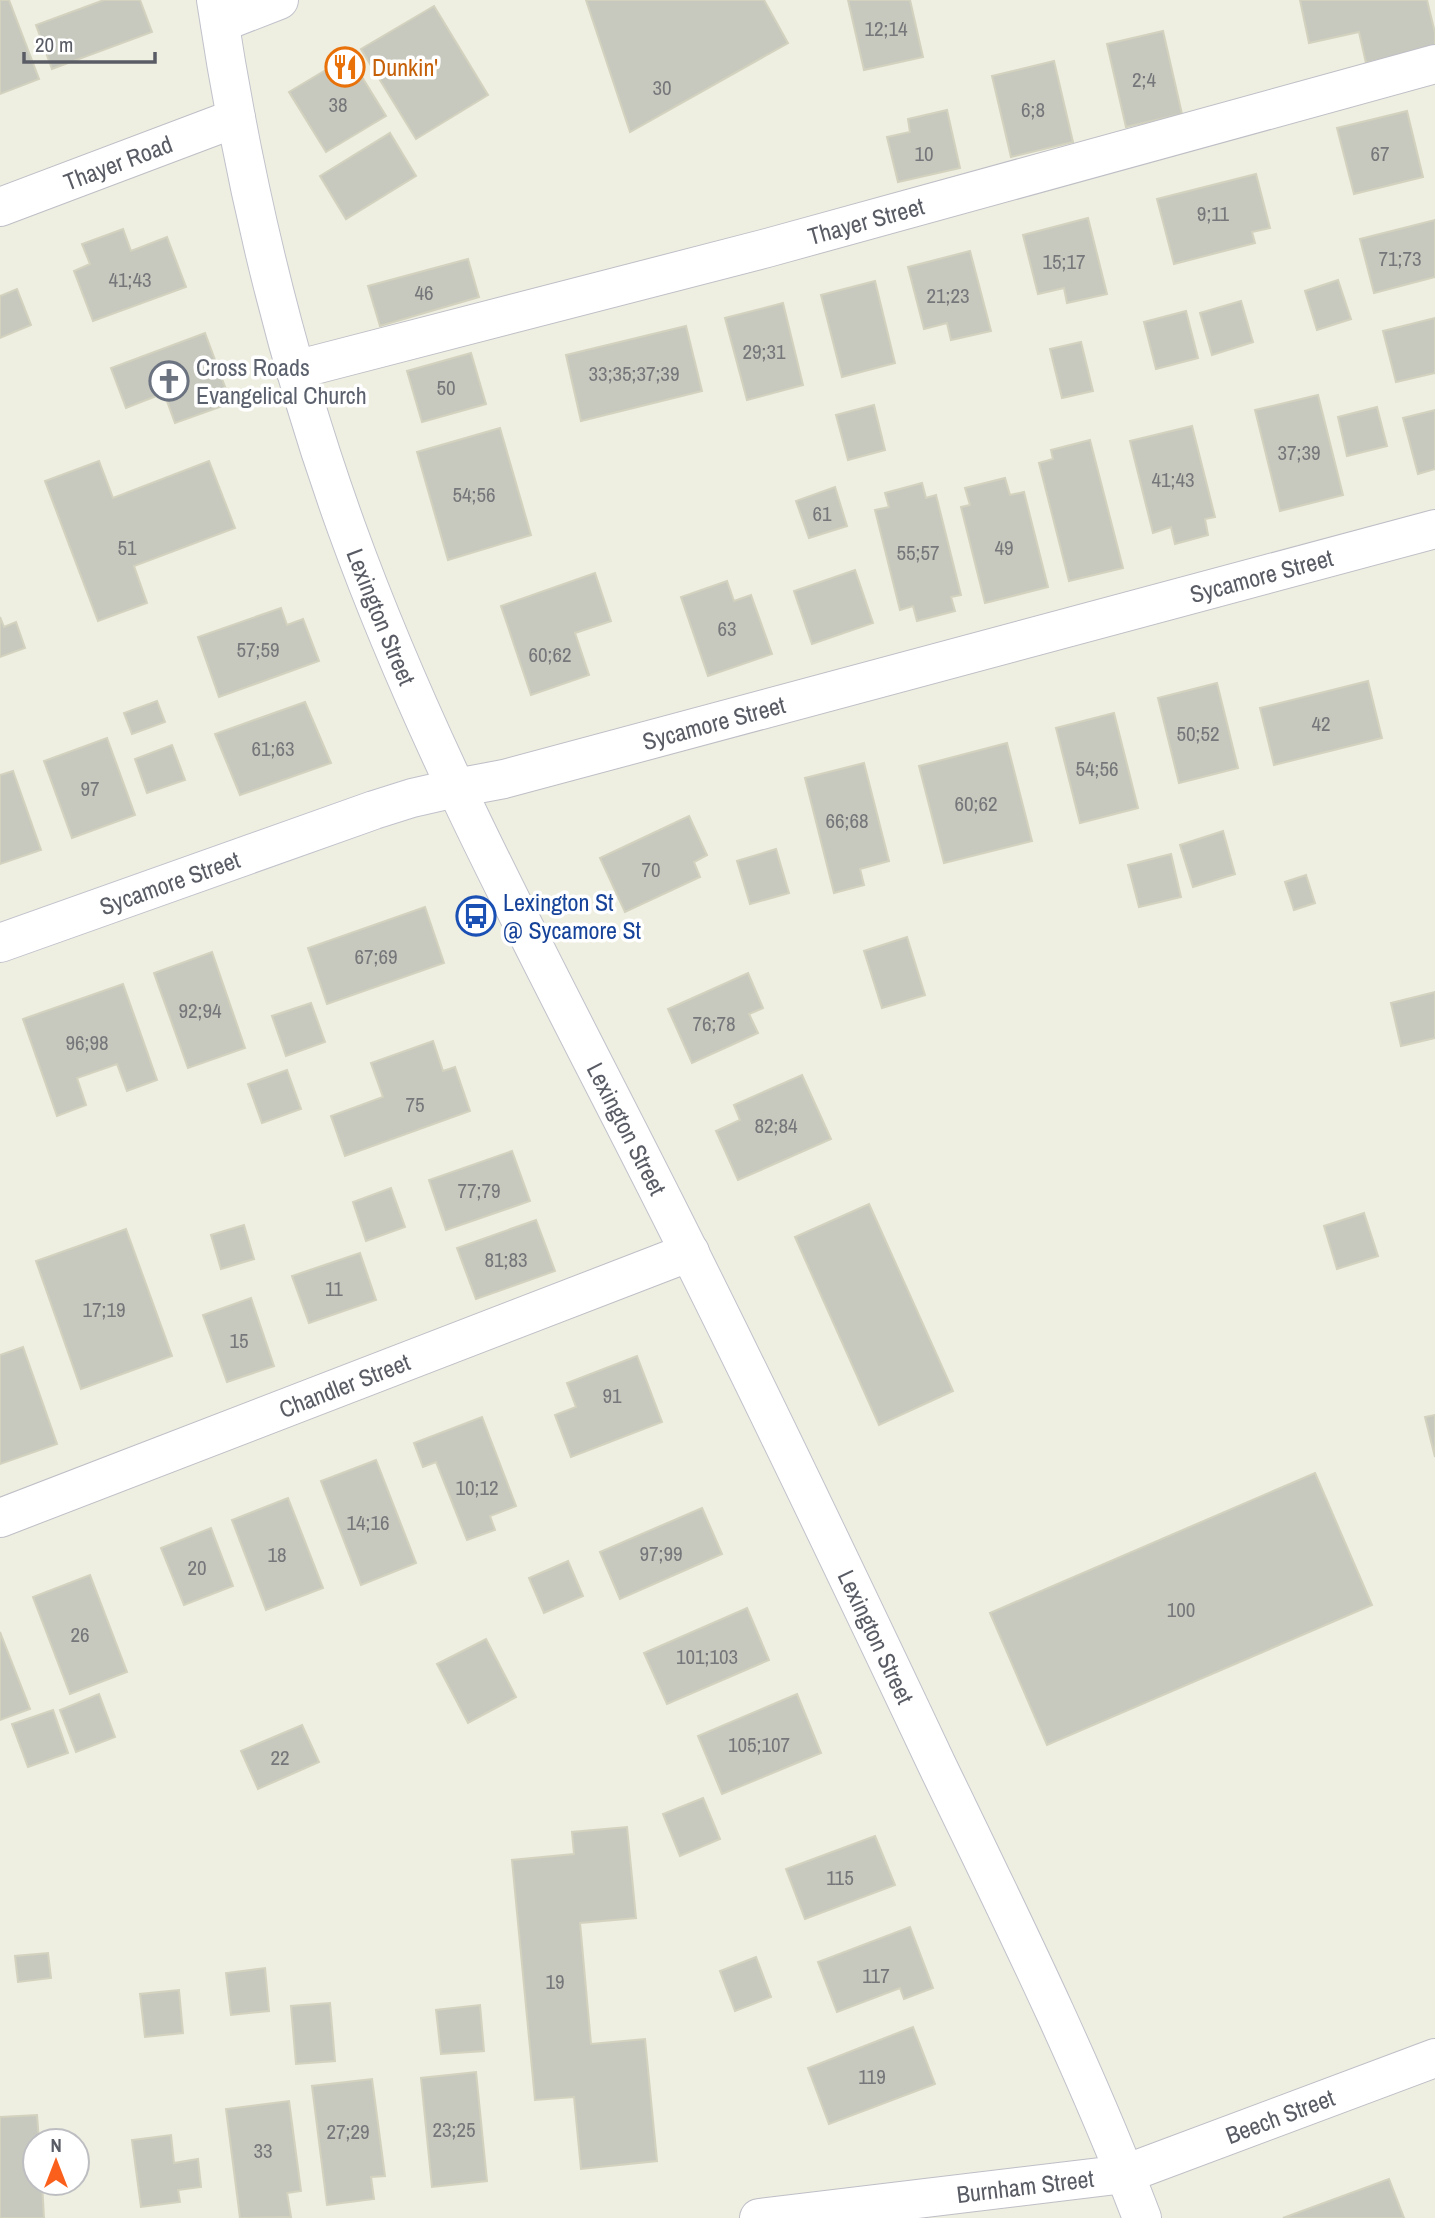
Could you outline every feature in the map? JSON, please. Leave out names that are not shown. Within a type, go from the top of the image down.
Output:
[{"type":"street","points":[[218,12],[279,0]]},
{"type":"street","name":"Lexington Street","points":[[218,12],[236,118],[264,251],[295,370],[357,556],[406,676],[456,788],[690,1252],[857,1595],[1052,2006],[1142,2218]]},
{"type":"street","name":"Thayer Street","points":[[295,370],[766,248],[1435,64]]},
{"type":"street","name":"Thayer Road","points":[[0,207],[236,118]]},
{"type":"street","name":"Sycamore Street","points":[[0,943],[412,798],[504,779],[1435,529]]},
{"type":"street","name":"Chandler Street","points":[[0,1518],[690,1252]]},
{"type":"street","name":"Beech Street","points":[[1125,2174],[1435,2058]]},
{"type":"street","name":"Burnham Street","points":[[759,2218],[1125,2174]]},
{"type":"building","points":[[0,0],[9,0],[39,79],[0,94]]},
{"type":"building","points":[[104,0],[140,0],[152,32],[52,69],[36,25]]},
{"type":"building","points":[[586,0],[764,0],[788,43],[630,132]]},
{"type":"building","points":[[848,0],[910,0],[923,57],[864,70]]},
{"type":"building","points":[[1300,0],[1427,0],[1435,33],[1435,47],[1366,63],[1359,32],[1309,43]]},
{"type":"building","points":[[434,6],[488,95],[416,139],[361,49]]},
{"type":"building","points":[[1163,31],[1182,114],[1126,127],[1107,44]]},
{"type":"building","points":[[349,56],[386,116],[326,152],[289,92]]},
{"type":"building","points":[[1054,61],[1073,142],[1011,157],[992,76]]},
{"type":"building","points":[[947,110],[960,168],[898,182],[887,137],[910,132],[908,119]]},
{"type":"building","points":[[1407,111],[1423,177],[1354,194],[1337,128]]},
{"type":"building","points":[[390,133],[416,176],[346,219],[320,176]]},
{"type":"building","points":[[1256,174],[1270,228],[1252,232],[1255,243],[1174,264],[1157,199]]},
{"type":"building","points":[[1088,218],[1107,294],[1067,303],[1064,288],[1038,294],[1023,235]]},
{"type":"building","points":[[1435,220],[1435,277],[1374,293],[1360,239]]},
{"type":"building","points":[[123,229],[131,251],[167,237],[186,287],[93,321],[74,271],[90,264],[82,244]]},
{"type":"building","points":[[970,251],[991,331],[951,340],[947,323],[924,329],[908,267]]},
{"type":"building","points":[[468,259],[479,297],[380,326],[368,286]]},
{"type":"building","points":[[1338,280],[1351,319],[1317,330],[1305,291]]},
{"type":"building","points":[[875,281],[895,363],[842,377],[821,295]]},
{"type":"building","points":[[17,289],[31,325],[0,338],[0,296]]},
{"type":"building","points":[[1241,301],[1253,342],[1212,355],[1200,313]]},
{"type":"building","points":[[783,303],[803,385],[747,400],[725,318]]},
{"type":"building","points":[[1186,311],[1198,358],[1156,369],[1144,322]]},
{"type":"building","points":[[1435,318],[1435,373],[1396,382],[1383,331]]},
{"type":"building","points":[[686,326],[702,391],[581,421],[566,355]]},
{"type":"building","name":"Cross Roads Evangelical Church","points":[[205,333],[231,403],[175,423],[164,393],[126,408],[111,368]]},
{"type":"building","points":[[1081,342],[1093,391],[1062,398],[1050,349]]},
{"type":"building","points":[[471,353],[486,404],[422,422],[407,371]]},
{"type":"building","points":[[1318,395],[1343,495],[1280,511],[1255,410]]},
{"type":"building","points":[[874,405],[885,450],[848,460],[836,415]]},
{"type":"building","points":[[1377,407],[1387,446],[1347,456],[1338,417]]},
{"type":"building","points":[[1435,410],[1435,469],[1418,474],[1403,418]]},
{"type":"building","points":[[1192,426],[1215,517],[1205,519],[1208,535],[1175,544],[1171,527],[1153,533],[1130,441]]},
{"type":"building","points":[[500,428],[531,535],[448,560],[417,452]]},
{"type":"building","points":[[1090,440],[1123,568],[1069,581],[1039,463],[1053,459],[1051,450]]},
{"type":"building","points":[[99,461],[113,498],[209,461],[235,528],[134,566],[147,603],[98,621],[45,481]]},
{"type":"building","points":[[1005,478],[1010,495],[1024,492],[1048,587],[985,603],[961,507],[970,505],[965,488]]},
{"type":"building","points":[[922,483],[926,498],[936,495],[961,595],[951,597],[955,611],[917,621],[913,606],[900,610],[875,510],[889,507],[885,493]]},
{"type":"building","points":[[835,487],[847,526],[809,538],[796,501]]},
{"type":"building","points":[[855,570],[873,623],[812,644],[794,591]]},
{"type":"building","points":[[595,573],[611,621],[575,633],[589,675],[531,695],[501,606]]},
{"type":"building","points":[[727,581],[734,601],[751,595],[772,654],[708,676],[681,597]]},
{"type":"building","points":[[281,608],[287,625],[303,619],[319,661],[219,697],[198,637]]},
{"type":"building","points":[[0,617],[4,627],[16,622],[25,648],[0,657]]},
{"type":"building","points":[[1368,681],[1382,738],[1274,765],[1260,708]]},
{"type":"building","points":[[1217,683],[1238,768],[1179,783],[1158,698]]},
{"type":"building","points":[[157,701],[165,722],[132,734],[124,713]]},
{"type":"building","points":[[305,702],[331,763],[240,795],[215,734]]},
{"type":"building","points":[[1114,713],[1138,808],[1080,823],[1056,728]]},
{"type":"building","points":[[107,738],[135,815],[72,838],[44,761]]},
{"type":"building","points":[[1007,743],[1032,841],[944,863],[919,766]]},
{"type":"building","points":[[172,745],[185,780],[147,793],[135,759]]},
{"type":"building","points":[[864,763],[889,861],[860,869],[864,885],[834,893],[805,778]]},
{"type":"building","points":[[13,771],[41,850],[0,864],[0,775]]},
{"type":"building","points":[[689,816],[707,855],[694,862],[700,877],[625,912],[600,858]]},
{"type":"building","points":[[1223,831],[1235,874],[1193,887],[1180,845]]},
{"type":"building","points":[[776,849],[789,893],[750,904],[737,861]]},
{"type":"building","points":[[1171,854],[1181,897],[1139,907],[1128,865]]},
{"type":"building","points":[[1306,875],[1315,903],[1294,910],[1285,882]]},
{"type":"building","points":[[425,907],[444,963],[327,1004],[308,948]]},
{"type":"building","points":[[907,937],[925,995],[882,1008],[864,951]]},
{"type":"building","points":[[212,952],[245,1048],[188,1068],[154,973]]},
{"type":"building","points":[[748,973],[763,1008],[749,1014],[758,1033],[692,1063],[668,1009]]},
{"type":"building","points":[[123,984],[157,1080],[127,1091],[117,1064],[77,1078],[86,1105],[57,1116],[23,1019]]},
{"type":"building","points":[[1435,992],[1435,1038],[1401,1046],[1391,1003]]},
{"type":"building","points":[[311,1003],[325,1042],[286,1056],[272,1016]]},
{"type":"building","points":[[433,1041],[443,1071],[455,1067],[470,1111],[345,1156],[331,1116],[383,1097],[371,1063]]},
{"type":"building","points":[[287,1070],[301,1109],[262,1123],[248,1084]]},
{"type":"building","points":[[802,1075],[831,1139],[738,1180],[716,1131],[740,1120],[734,1105]]},
{"type":"building","points":[[512,1151],[530,1201],[446,1230],[429,1180]]},
{"type":"building","points":[[391,1188],[405,1227],[366,1241],[353,1202]]},
{"type":"building","points":[[869,1204],[953,1391],[879,1425],[795,1237]]},
{"type":"building","points":[[1364,1213],[1378,1256],[1337,1269],[1324,1226]]},
{"type":"building","points":[[536,1220],[555,1271],[476,1299],[457,1248]]},
{"type":"building","points":[[244,1225],[254,1259],[221,1269],[211,1235]]},
{"type":"building","points":[[126,1229],[172,1356],[81,1389],[36,1261]]},
{"type":"building","points":[[360,1253],[376,1300],[309,1323],[292,1276]]},
{"type":"building","points":[[251,1298],[274,1366],[227,1382],[203,1315]]},
{"type":"building","points":[[23,1347],[57,1444],[0,1464],[0,1355]]},
{"type":"building","points":[[637,1356],[662,1422],[571,1457],[555,1415],[576,1407],[567,1383]]},
{"type":"building","points":[[1435,1415],[1435,1457],[1425,1417]]},
{"type":"building","points":[[482,1417],[516,1506],[490,1516],[495,1530],[467,1540],[436,1462],[423,1467],[414,1443]]},
{"type":"building","points":[[376,1460],[416,1563],[361,1585],[321,1481]]},
{"type":"building","points":[[1315,1473],[1372,1605],[1047,1745],[990,1613]]},
{"type":"building","points":[[288,1498],[323,1588],[266,1610],[232,1520]]},
{"type":"building","points":[[702,1508],[722,1554],[620,1599],[600,1552]]},
{"type":"building","points":[[211,1528],[233,1586],[184,1605],[161,1548]]},
{"type":"building","points":[[568,1561],[583,1596],[544,1613],[529,1578]]},
{"type":"building","points":[[90,1575],[127,1672],[70,1694],[33,1597]]},
{"type":"building","points":[[747,1608],[769,1660],[667,1704],[644,1653]]},
{"type":"building","points":[[0,1632],[30,1709],[0,1720]]},
{"type":"building","points":[[486,1639],[516,1697],[468,1723],[437,1664]]},
{"type":"building","points":[[99,1694],[115,1737],[76,1752],[60,1710]]},
{"type":"building","points":[[797,1694],[821,1753],[722,1794],[698,1736]]},
{"type":"building","points":[[53,1710],[68,1753],[28,1767],[12,1724]]},
{"type":"building","points":[[302,1725],[319,1762],[258,1789],[241,1751]]},
{"type":"building","points":[[703,1798],[720,1839],[680,1856],[663,1814]]},
{"type":"building","points":[[627,1827],[636,1918],[580,1923],[591,2044],[645,2039],[657,2161],[581,2169],[574,2097],[535,2100],[512,1860],[574,1854],[572,1832]]},
{"type":"building","points":[[875,1836],[895,1885],[805,1919],[786,1869]]},
{"type":"building","points":[[910,1927],[933,1988],[904,1999],[900,1988],[837,2012],[818,1962]]},
{"type":"building","points":[[48,1953],[51,1978],[18,1982],[15,1956]]},
{"type":"building","points":[[756,1957],[771,1997],[735,2011],[720,1971]]},
{"type":"building","points":[[265,1968],[269,2011],[231,2015],[226,1973]]},
{"type":"building","points":[[179,1990],[183,2033],[145,2037],[140,1994]]},
{"type":"building","points":[[330,2003],[335,2061],[296,2064],[291,2006]]},
{"type":"building","points":[[480,2005],[484,2051],[441,2054],[436,2010]]},
{"type":"building","points":[[913,2027],[935,2084],[829,2124],[808,2068]]},
{"type":"building","points":[[476,2072],[487,2181],[432,2187],[421,2078]]},
{"type":"building","points":[[372,2079],[385,2176],[371,2177],[374,2199],[327,2205],[312,2086]]},
{"type":"building","points":[[289,2101],[301,2191],[287,2193],[291,2217],[240,2218],[226,2109]]},
{"type":"building","points":[[37,2115],[38,2127],[21,2127],[21,2197],[43,2197],[44,2218],[0,2218],[0,2117]]},
{"type":"building","points":[[171,2135],[174,2163],[198,2159],[201,2187],[178,2190],[180,2202],[141,2207],[132,2140]]},
{"type":"building","points":[[1389,2179],[1404,2218],[1283,2218]]},
{"type":"place","name":"Dunkin'","points":[[345,67]]},
{"type":"place","name":"Cross Roads Evangelical Church","points":[[169,381]]},
{"type":"place","name":"Lexington St @ Sycamore St","points":[[476,916]]}]
